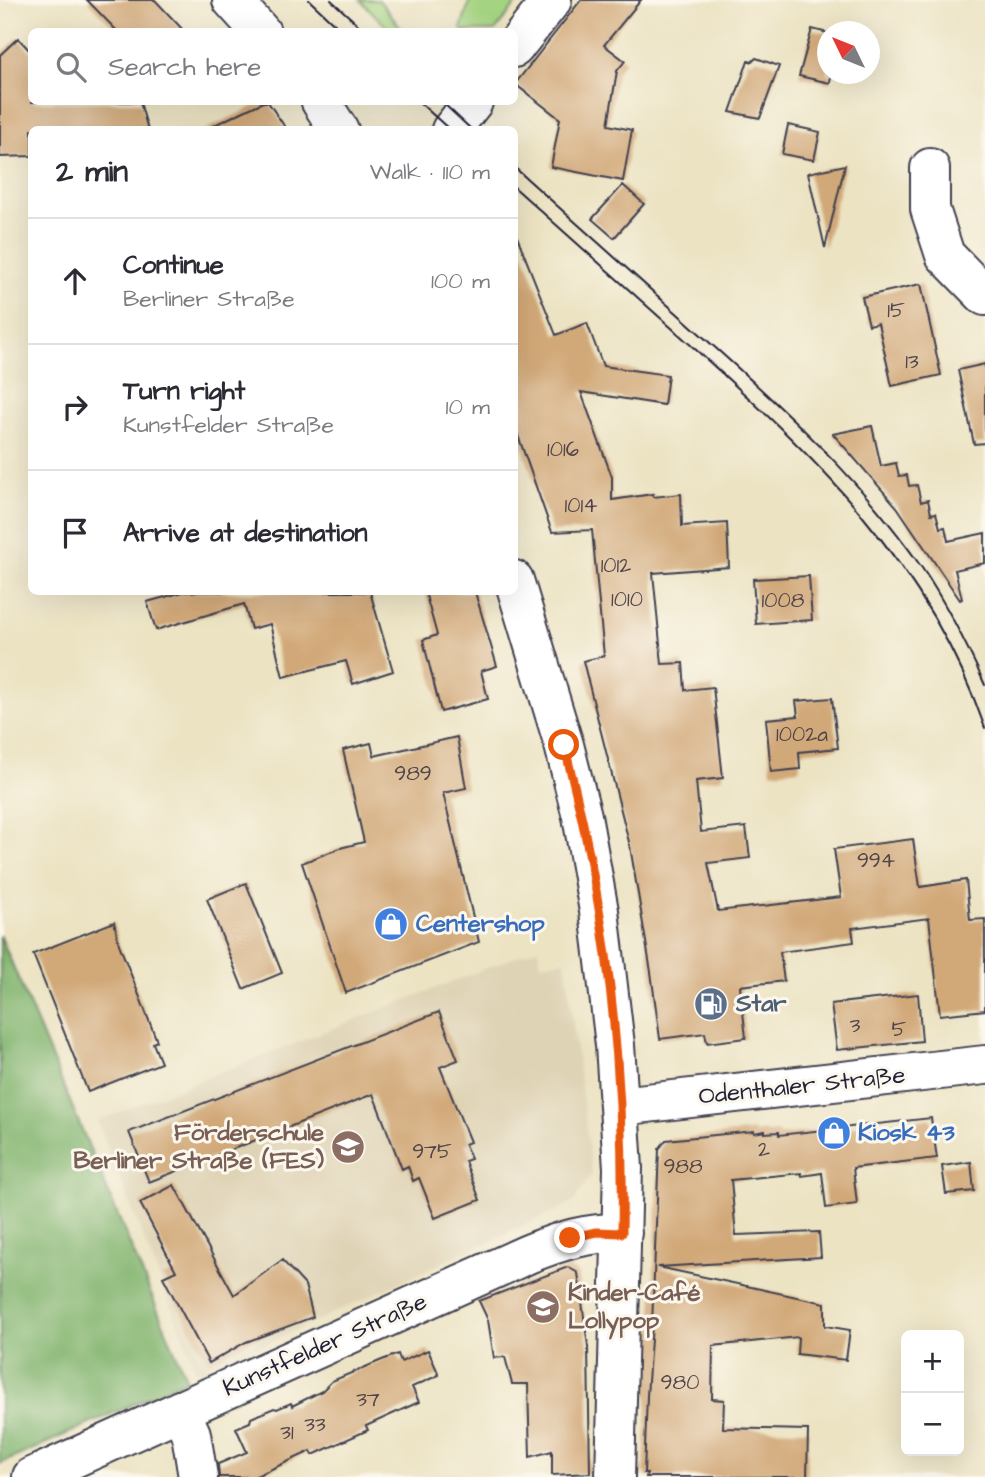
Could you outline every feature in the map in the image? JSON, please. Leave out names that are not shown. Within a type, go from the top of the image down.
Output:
[{"type":"main road","points":[[232,0],[257,28]]},
{"type":"main road","points":[[518,43],[552,0]]},
{"type":"main road","points":[[323,105],[337,126]]},
{"type":"main road","points":[[454,126],[470,105]]},
{"type":"main road","points":[[930,168],[930,209],[945,255],[985,296]]},
{"type":"main road","points":[[518,593],[564,745],[587,841],[611,1011],[623,1168],[615,1477]]},
{"type":"main road","name":"Odenthaler Straße","points":[[620,1106],[985,1065]]},
{"type":"main road","name":"Kunstfelder Straße","points":[[32,1477],[551,1245],[596,1232],[622,1233]]},
{"type":"main road","points":[[180,1410],[191,1434],[198,1477]]},
{"type":"shaded area","name":"Förderschule Berliner Straße (FES)","points":[[538,948],[541,964],[565,960],[592,1174],[573,1203],[198,1375],[97,1121]]},
{"type":"green space","points":[[360,0],[379,0],[401,28],[388,28]]},
{"type":"green space","points":[[470,0],[519,0],[497,28],[461,28]]},
{"type":"green space","points":[[0,935],[187,1380],[0,1464]]},
{"type":"building","points":[[87,0],[155,0],[181,28],[114,28]]},
{"type":"building","points":[[581,0],[641,0],[604,45],[625,61],[617,71],[608,125],[632,130],[623,181],[551,167],[560,119],[518,86],[518,80]]},
{"type":"building","points":[[812,29],[817,30],[817,80],[799,76]]},
{"type":"building","points":[[18,38],[28,49],[28,105],[141,105],[147,126],[28,126],[28,156],[0,157],[0,55]]},
{"type":"building","points":[[756,58],[779,66],[760,118],[730,112],[748,61],[752,62]]},
{"type":"building","points":[[257,105],[270,105],[284,126],[212,126]]},
{"type":"building","points":[[788,125],[820,132],[814,160],[782,154]]},
{"type":"building","points":[[845,165],[825,248],[808,173]]},
{"type":"building","points":[[623,185],[644,204],[614,238],[592,219]]},
{"type":"building","points":[[518,239],[556,335],[587,323],[603,366],[668,375],[664,405],[581,392],[612,477],[612,500],[653,494],[653,497],[681,494],[682,526],[727,523],[729,567],[653,573],[662,664],[683,663],[685,690],[713,687],[723,778],[696,781],[701,832],[746,827],[750,858],[708,863],[718,911],[841,897],[834,849],[913,839],[920,887],[966,880],[970,920],[985,919],[985,1010],[940,1015],[929,918],[852,928],[854,942],[780,952],[784,981],[740,986],[746,1038],[707,1043],[705,1033],[660,1039],[630,846],[583,661],[604,656],[592,530],[552,532],[518,435]]},
{"type":"building","points":[[921,284],[941,375],[892,386],[878,323],[869,325],[862,297]]},
{"type":"building","points":[[985,364],[985,443],[974,444],[958,370]]},
{"type":"building","points":[[872,426],[881,466],[896,463],[899,476],[907,475],[909,486],[917,485],[921,502],[928,500],[931,514],[936,513],[940,528],[945,527],[948,541],[985,533],[985,563],[955,570],[962,599],[960,600],[897,507],[833,434]]},
{"type":"building","points":[[809,576],[812,620],[756,624],[753,579]]},
{"type":"building","points":[[172,595],[371,595],[393,671],[353,684],[346,661],[283,677],[270,624],[251,629],[244,604],[156,630],[147,602]]},
{"type":"building","points":[[426,595],[476,595],[497,666],[481,671],[488,699],[441,712],[423,640],[437,635]]},
{"type":"building","points":[[832,698],[838,748],[799,752],[800,769],[771,772],[766,719],[798,716],[796,701]]},
{"type":"building","name":"Centershop","points":[[457,737],[466,788],[443,793],[479,942],[346,993],[302,863],[364,842],[343,750],[371,743],[374,756]]},
{"type":"building","points":[[246,883],[282,973],[243,989],[207,899]]},
{"type":"building","points":[[114,922],[119,944],[157,1041],[153,1043],[161,1063],[88,1092],[33,954]]},
{"type":"building","points":[[918,994],[922,1041],[837,1050],[831,1004]]},
{"type":"building","points":[[439,1012],[458,1060],[440,1067],[470,1142],[465,1144],[471,1159],[465,1161],[480,1200],[435,1218],[419,1178],[413,1181],[408,1166],[402,1169],[373,1094],[149,1182],[129,1132]]},
{"type":"building","points":[[931,1118],[937,1158],[853,1168],[857,1204],[826,1208],[822,1173],[731,1180],[736,1235],[819,1232],[821,1257],[658,1267],[825,1303],[825,1326],[850,1330],[846,1360],[797,1354],[798,1337],[713,1346],[712,1399],[724,1400],[723,1428],[808,1430],[807,1477],[646,1477],[647,1396],[659,1149],[666,1140],[754,1131],[779,1132],[779,1135]]},
{"type":"building","points":[[971,1162],[974,1191],[946,1194],[942,1166]]},
{"type":"building","points":[[174,1185],[234,1295],[282,1260],[305,1285],[313,1317],[246,1342],[209,1363],[163,1277],[176,1271],[140,1203]]},
{"type":"building","points":[[568,1267],[578,1273],[588,1346],[590,1473],[552,1475],[552,1451],[530,1457],[528,1384],[512,1384],[505,1357],[494,1358],[488,1320],[479,1301]]},
{"type":"building","points":[[428,1350],[439,1375],[412,1387],[419,1402],[366,1426],[368,1430],[313,1455],[311,1451],[254,1477],[219,1477],[218,1464],[247,1452],[236,1428],[250,1422],[251,1418],[291,1403],[292,1406],[322,1391],[332,1381],[382,1360],[398,1354],[401,1362]]},
{"type":"tram line","points":[[309,0],[339,28]]},
{"type":"tram line","points":[[331,0],[362,28]]},
{"type":"tram line","points":[[422,105],[446,126]]},
{"type":"tram line","points":[[445,105],[468,126]]},
{"type":"tram line","points":[[518,171],[760,388],[846,474],[873,504],[922,568],[956,625],[985,685]]},
{"type":"tram line","points":[[518,191],[777,425],[861,514],[898,562],[931,613],[961,668],[985,728]]},
{"type":"place","name":"Centershop","points":[[391,924]]},
{"type":"place","name":"Star","points":[[711,1004]]},
{"type":"place","name":"Kiosk 43","points":[[834,1133]]},
{"type":"place","name":"Förderschule Berliner Straße (FES)","points":[[348,1147]]},
{"type":"place","name":"Kinder-Café Lollypop","points":[[543,1307]]},
{"type":"route","points":[[564,745],[587,841],[599,911],[615,1045],[623,1168],[622,1233],[596,1232],[570,1238]]}]
